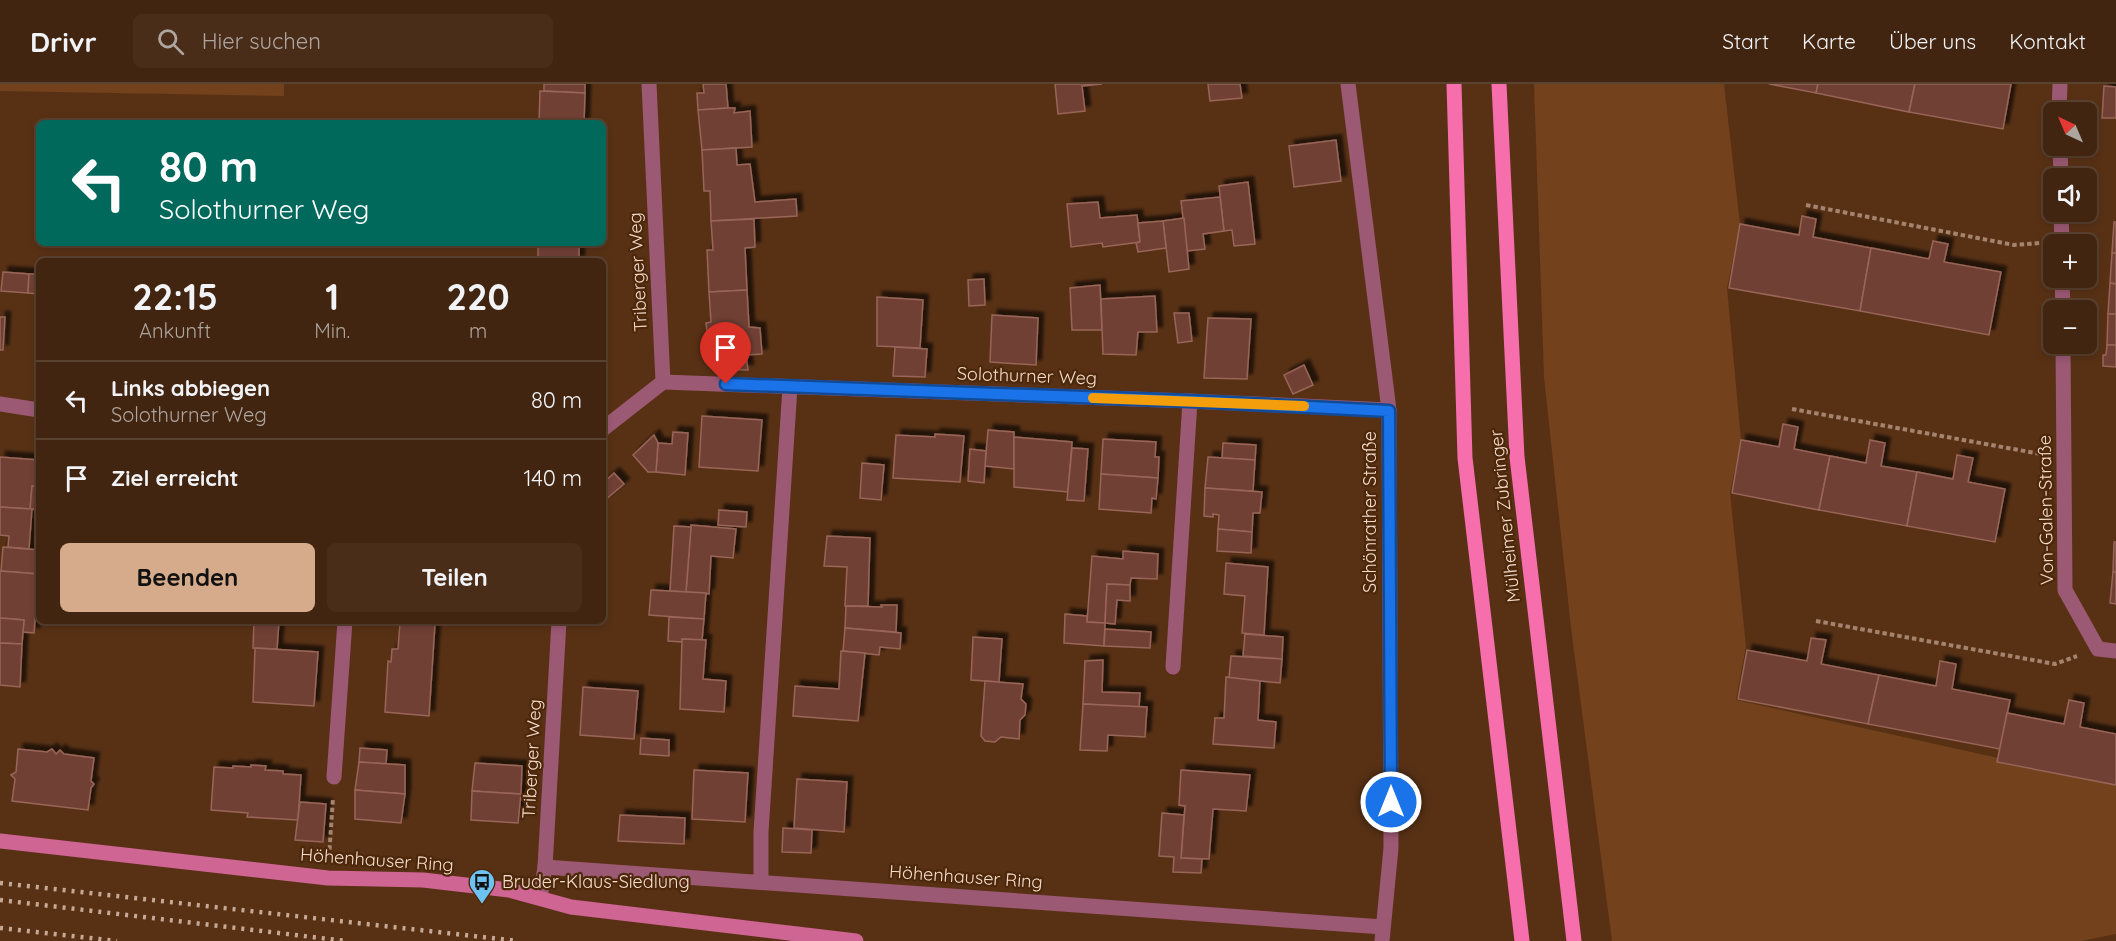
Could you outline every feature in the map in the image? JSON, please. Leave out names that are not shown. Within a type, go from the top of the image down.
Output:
[{"type":"main road","name":"Mülheimer Zubringer","points":[[1454,84],[1466,458],[1522,941]]},
{"type":"main road","name":"Mülheimer Zubringer","points":[[1499,84],[1517,457],[1574,941]]},
{"type":"street","name":"Triberger Weg","points":[[649,84],[663,382]]},
{"type":"street","name":"Schönrather Straße","points":[[1348,84],[1389,411],[1391,848],[1383,934]]},
{"type":"street","points":[[2060,84],[2060,102]]},
{"type":"street","name":"Von-Galen-Straße","points":[[2063,354],[2065,590],[2098,649]]},
{"type":"street","name":"Solothurner Weg","points":[[663,382],[1190,401],[1389,411]]},
{"type":"street","points":[[606,427],[663,382]]},
{"type":"street","points":[[761,881],[761,832],[790,387]]},
{"type":"street","points":[[1173,667],[1190,401]]},
{"type":"street","points":[[0,404],[36,410]]},
{"type":"street","points":[[334,777],[345,624]]},
{"type":"street","name":"Triberger Weg","points":[[540,898],[545,867],[560,624]]},
{"type":"street","points":[[2098,649],[2116,651]]},
{"type":"street","name":"Höhenhauser Ring","points":[[0,842],[328,878],[423,880],[509,890],[571,907],[856,941]]},
{"type":"street","name":"Höhenhauser Ring","points":[[545,867],[761,881],[1383,934]]},
{"type":"path","points":[[1806,205],[2014,245],[2043,244]]},
{"type":"path","points":[[1792,409],[2026,452],[2065,456]]},
{"type":"path","points":[[1816,621],[2055,664],[2098,649]]},
{"type":"path","points":[[328,878],[334,777]]},
{"type":"shaded area","points":[[0,84],[284,84],[284,96],[0,91]]},
{"type":"shaded area","points":[[1534,84],[1724,84],[1740,224],[1727,288],[1741,440],[1730,493],[1746,646],[1736,700],[2116,784],[2116,934],[2081,941],[1612,941],[1571,628],[1544,377]]},
{"type":"building","points":[[544,84],[585,84],[585,93],[544,91]]},
{"type":"building","points":[[703,84],[726,84],[728,108],[698,110],[697,93],[704,93]]},
{"type":"building","points":[[1055,84],[1102,84],[1082,86],[1085,111],[1058,114]]},
{"type":"building","points":[[1208,84],[1240,84],[1242,98],[1210,101]]},
{"type":"building","points":[[1769,84],[1818,84],[1816,93]]},
{"type":"building","points":[[1818,84],[1915,84],[1909,112],[1816,93]]},
{"type":"building","points":[[1915,84],[2011,84],[2003,129],[1909,112]]},
{"type":"building","points":[[2104,86],[2116,87],[2116,118],[2102,118]]},
{"type":"building","points":[[540,91],[585,93],[584,120],[539,120]]},
{"type":"building","points":[[735,108],[734,113],[750,111],[752,147],[702,150],[698,110]]},
{"type":"building","points":[[1336,140],[1341,181],[1294,187],[1289,146]]},
{"type":"building","points":[[736,148],[737,165],[750,164],[755,202],[796,199],[797,216],[711,221],[710,191],[704,191],[702,150]]},
{"type":"building","points":[[1248,182],[1255,244],[1234,246],[1232,230],[1224,231],[1219,186]]},
{"type":"building","points":[[1220,197],[1224,231],[1203,234],[1205,249],[1187,251],[1181,201]]},
{"type":"building","points":[[1098,202],[1100,218],[1137,215],[1140,242],[1103,247],[1102,243],[1071,247],[1067,204]]},
{"type":"building","points":[[1802,216],[1816,219],[1813,237],[1871,248],[1860,311],[1729,288],[1740,224],[1799,235]]},
{"type":"building","points":[[1184,218],[1189,269],[1169,272],[1163,221]]},
{"type":"building","points":[[754,219],[755,247],[745,248],[747,290],[709,292],[707,250],[713,250],[711,221]]},
{"type":"building","points":[[1163,221],[1166,248],[1138,252],[1136,243],[1140,242],[1138,223]]},
{"type":"building","points":[[2114,222],[2116,222],[2116,253],[2112,253]]},
{"type":"building","points":[[1933,241],[1948,244],[1944,262],[2001,272],[1989,335],[1860,311],[1871,248],[1929,259]]},
{"type":"building","points":[[538,246],[579,246],[579,258],[538,258]]},
{"type":"building","points":[[2112,253],[2116,253],[2116,284],[2110,283]]},
{"type":"building","points":[[3,272],[29,274],[28,293],[1,291]]},
{"type":"building","points":[[29,274],[36,274],[36,294],[28,293]]},
{"type":"building","points":[[984,279],[985,305],[969,306],[968,280]]},
{"type":"building","points":[[2110,283],[2116,284],[2116,314],[2108,314]]},
{"type":"building","points":[[1100,285],[1102,330],[1072,330],[1070,288]]},
{"type":"building","points":[[747,290],[749,327],[760,328],[762,354],[713,357],[712,331],[707,332],[706,323],[711,322],[709,292]]},
{"type":"building","points":[[1155,296],[1157,332],[1138,332],[1136,355],[1103,354],[1101,299]]},
{"type":"building","points":[[877,297],[923,300],[920,348],[877,346]]},
{"type":"building","points":[[1174,313],[1189,313],[1192,341],[1178,343]]},
{"type":"building","points":[[2108,314],[2116,314],[2116,345],[2107,345]]},
{"type":"building","points":[[992,315],[1038,318],[1036,365],[990,362]]},
{"type":"building","points":[[0,317],[5,317],[3,350],[0,350]]},
{"type":"building","points":[[1208,318],[1251,319],[1247,379],[1204,378]]},
{"type":"building","points":[[2107,345],[2116,345],[2116,367],[2103,366],[2103,355],[2106,355]]},
{"type":"building","points":[[895,347],[927,349],[925,377],[893,376]]},
{"type":"building","points":[[746,355],[748,370],[713,369],[713,357]]},
{"type":"building","points":[[1304,365],[1313,385],[1293,394],[1284,375]]},
{"type":"building","points":[[702,416],[762,420],[758,471],[699,467]]},
{"type":"building","points":[[1783,424],[1798,427],[1794,449],[1830,456],[1819,510],[1732,493],[1741,440],[1779,447]]},
{"type":"building","points":[[988,430],[1014,432],[1014,469],[985,466]]},
{"type":"building","points":[[673,432],[688,433],[685,475],[656,472],[658,443],[672,444]]},
{"type":"building","points":[[935,434],[964,436],[960,482],[893,478],[896,435],[935,437]]},
{"type":"building","points":[[654,435],[658,443],[656,472],[648,472],[633,455]]},
{"type":"building","points":[[1014,437],[1072,442],[1068,492],[1014,487]]},
{"type":"building","points":[[1103,439],[1156,442],[1155,457],[1159,457],[1158,478],[1101,474]]},
{"type":"building","points":[[1870,440],[1885,443],[1881,466],[1917,472],[1907,526],[1819,510],[1830,456],[1866,463]]},
{"type":"building","points":[[1223,443],[1256,445],[1255,460],[1222,458]]},
{"type":"building","points":[[1072,448],[1088,449],[1084,501],[1067,500]]},
{"type":"building","points":[[970,449],[986,451],[984,483],[968,481]]},
{"type":"building","points":[[1957,455],[1973,458],[1968,482],[2005,489],[1995,542],[1907,526],[1917,472],[1953,479]]},
{"type":"building","points":[[0,457],[36,460],[36,486],[32,486],[30,509],[0,507]]},
{"type":"building","points":[[1208,457],[1255,460],[1253,491],[1205,488]]},
{"type":"building","points":[[862,463],[884,465],[881,500],[860,498]]},
{"type":"building","points":[[614,473],[624,484],[606,499],[606,480]]},
{"type":"building","points":[[1101,474],[1158,478],[1156,499],[1152,498],[1151,513],[1099,509]]},
{"type":"building","points":[[32,486],[36,486],[36,510],[30,509]]},
{"type":"building","points":[[1205,488],[1262,492],[1260,513],[1253,513],[1252,532],[1218,529],[1219,515],[1204,516]]},
{"type":"building","points":[[0,507],[32,509],[29,549],[8,547],[9,536],[0,535]]},
{"type":"building","points":[[719,510],[747,512],[746,527],[718,525]]},
{"type":"building","points":[[691,525],[736,529],[733,558],[711,556],[709,594],[686,592]]},
{"type":"building","points":[[674,526],[691,527],[686,592],[670,591]]},
{"type":"building","points":[[1218,529],[1252,532],[1251,553],[1217,551]]},
{"type":"building","points":[[827,536],[870,538],[868,606],[845,606],[847,567],[824,566]]},
{"type":"building","points":[[2114,542],[2116,542],[2116,572],[2113,572]]},
{"type":"building","points":[[3,547],[36,550],[36,574],[1,571]]},
{"type":"building","points":[[1123,551],[1158,554],[1157,579],[1131,578],[1130,585],[1107,584],[1105,623],[1087,622],[1092,556],[1123,559]]},
{"type":"building","points":[[1226,563],[1268,567],[1264,635],[1242,633],[1245,596],[1224,594]]},
{"type":"building","points":[[0,571],[36,574],[34,633],[23,632],[24,620],[0,618]]},
{"type":"building","points":[[2113,572],[2116,572],[2116,604],[2110,603]]},
{"type":"building","points":[[1107,584],[1130,585],[1130,601],[1117,600],[1115,624],[1105,623]]},
{"type":"building","points":[[651,590],[706,593],[704,619],[649,615]]},
{"type":"building","points":[[881,605],[897,605],[896,632],[845,628],[846,606],[882,607]]},
{"type":"building","points":[[1065,614],[1087,616],[1087,622],[1105,623],[1104,646],[1064,643]]},
{"type":"building","points":[[669,617],[704,619],[702,640],[668,641]]},
{"type":"building","points":[[0,618],[24,620],[22,644],[0,643]]},
{"type":"building","points":[[254,624],[279,624],[277,649],[253,648]]},
{"type":"building","points":[[400,624],[435,624],[429,716],[385,712],[388,661],[391,662],[392,649],[398,649]]},
{"type":"building","points":[[845,628],[901,633],[900,649],[880,647],[879,655],[843,651]]},
{"type":"building","points":[[1105,629],[1151,632],[1150,648],[1104,646]]},
{"type":"building","points":[[1245,634],[1283,637],[1282,659],[1243,656]]},
{"type":"building","points":[[973,637],[1002,639],[999,682],[971,680]]},
{"type":"building","points":[[1811,638],[1826,640],[1821,664],[1879,675],[1868,724],[1738,699],[1747,650],[1807,661]]},
{"type":"building","points":[[682,639],[706,640],[703,679],[726,681],[724,712],[680,709]]},
{"type":"building","points":[[0,643],[22,644],[20,687],[0,685]]},
{"type":"building","points":[[255,648],[318,652],[314,706],[253,702]]},
{"type":"building","points":[[841,651],[865,653],[858,721],[793,716],[795,686],[839,689]]},
{"type":"building","points":[[1231,656],[1282,659],[1280,683],[1229,678]]},
{"type":"building","points":[[1103,660],[1102,692],[1140,693],[1139,707],[1083,704],[1085,661]]},
{"type":"building","points":[[1940,661],[1956,664],[1952,689],[2010,700],[2000,749],[1868,724],[1879,675],[1936,686]]},
{"type":"building","points":[[1226,677],[1260,681],[1258,720],[1276,722],[1274,748],[1213,744],[1215,718],[1224,718]]},
{"type":"building","points":[[985,681],[1023,684],[1021,699],[1026,704],[1025,715],[1020,720],[1019,739],[1001,737],[995,742],[985,741],[981,736]]},
{"type":"building","points":[[583,687],[638,691],[634,739],[580,735]]},
{"type":"building","points":[[2069,700],[2084,703],[2080,727],[2116,734],[2116,785],[1997,762],[2007,713],[2064,724]]},
{"type":"building","points":[[1083,704],[1147,707],[1145,737],[1108,735],[1107,751],[1080,750]]},
{"type":"building","points":[[641,738],[669,740],[669,756],[640,754]]},
{"type":"building","points":[[360,748],[387,750],[386,764],[359,762]]},
{"type":"building","points":[[18,749],[47,752],[52,749],[56,754],[60,750],[64,754],[94,758],[91,781],[94,784],[91,788],[88,810],[12,801],[15,779],[11,775],[16,772]]},
{"type":"building","points":[[359,762],[405,765],[405,794],[355,790]]},
{"type":"building","points":[[475,763],[522,766],[521,794],[472,791]]},
{"type":"building","points":[[251,765],[266,766],[265,770],[283,771],[283,774],[301,775],[298,820],[247,817],[248,813],[211,810],[214,767],[233,768],[233,766],[251,767]]},
{"type":"building","points":[[694,770],[748,773],[745,822],[692,819]]},
{"type":"building","points":[[1181,770],[1250,775],[1246,811],[1213,809],[1209,859],[1181,858],[1185,806],[1179,805]]},
{"type":"building","points":[[797,779],[847,782],[844,832],[794,828]]},
{"type":"building","points":[[355,790],[405,794],[401,823],[355,819]]},
{"type":"building","points":[[472,791],[521,794],[518,823],[471,820]]},
{"type":"building","points":[[300,802],[326,804],[323,842],[295,840]]},
{"type":"building","points":[[1162,813],[1184,815],[1181,858],[1202,859],[1201,873],[1173,872],[1174,857],[1159,856]]},
{"type":"building","points":[[620,815],[685,818],[684,844],[618,841]]},
{"type":"building","points":[[783,828],[812,830],[811,853],[782,852]]},
{"type":"railway","points":[[0,883],[518,941]]},
{"type":"railway","points":[[0,900],[346,941]]},
{"type":"railway","points":[[0,928],[117,941]]},
{"type":"slow traffic","points":[[1093,398],[1304,406]]},
{"type":"place","name":"Bruder-Klaus-Siedlung","points":[[482,905]]},
{"type":"route","points":[[726,384],[1190,401],[1389,411],[1391,802]]}]
